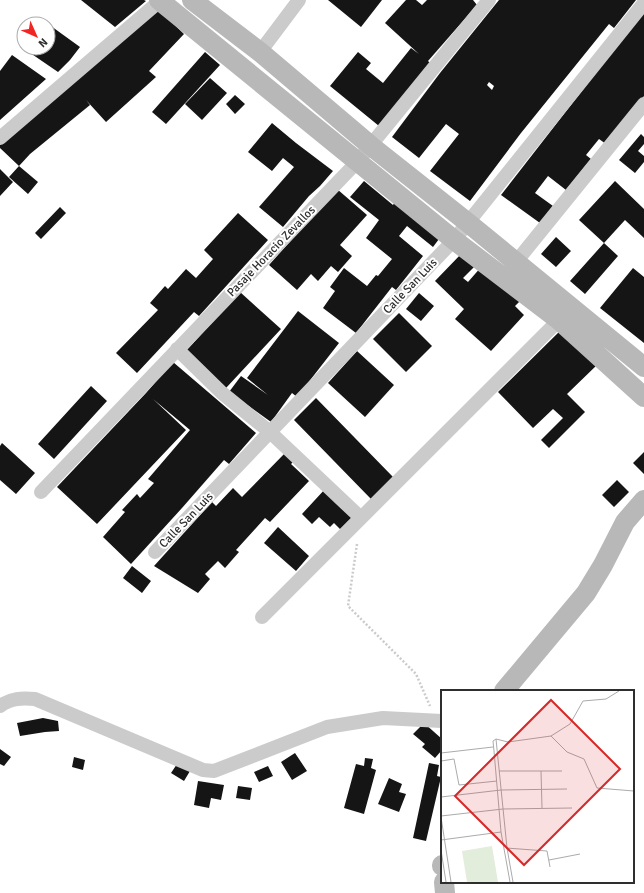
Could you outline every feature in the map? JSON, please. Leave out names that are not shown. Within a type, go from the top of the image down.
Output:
[{"type":"main road","points":[[160,0],[454,240],[644,367]]},
{"type":"main road","points":[[192,0],[260,52],[371,146],[516,262],[644,397]]},
{"type":"main road","points":[[505,690],[586,593],[603,565],[625,522],[644,500]]},
{"type":"main road","points":[[444,883],[445,893]]},
{"type":"street","points":[[0,138],[160,0]]},
{"type":"street","points":[[260,52],[299,0]]},
{"type":"street","name":"Pasaje Horacio Zevallos","points":[[41,492],[357,162],[489,0]]},
{"type":"street","name":"Calle San Luis","points":[[156,552],[454,240],[644,3]]},
{"type":"street","points":[[516,262],[644,104]]},
{"type":"street","points":[[262,616],[565,314]]},
{"type":"street","points":[[177,349],[222,393],[270,432],[361,518]]},
{"type":"street","points":[[0,706],[5,702],[20,697],[35,699],[203,770],[214,771],[327,727],[383,718],[439,720]]},
{"type":"path","points":[[361,518],[348,606],[416,674],[439,720]]},
{"type":"building","points":[[81,0],[144,0],[146,1],[115,27]]},
{"type":"building","points":[[328,0],[382,0],[361,27]]},
{"type":"building","points":[[406,0],[416,0],[422,5],[427,0],[473,0],[477,5],[428,61],[430,63],[379,126],[330,86],[358,52],[371,63],[366,69],[383,83],[411,48],[419,54],[385,23]]},
{"type":"building","points":[[499,0],[636,0],[614,28],[609,24],[521,133],[470,201],[430,171],[459,134],[446,124],[419,158],[392,137],[440,73]],"holes":[[[489,82],[494,86],[492,90],[487,85]]]},
{"type":"building","points":[[157,8],[184,34],[149,71],[156,77],[106,122],[86,100],[90,105],[30,154],[19,166],[0,148],[0,145],[9,135]]},
{"type":"building","points":[[644,11],[644,96],[606,144],[599,139],[586,155],[591,159],[566,190],[548,176],[535,193],[553,206],[540,223],[501,195]]},
{"type":"building","points":[[56,30],[80,47],[58,72],[35,56],[56,56]]},
{"type":"building","points":[[205,52],[220,65],[166,124],[152,112]]},
{"type":"building","points":[[12,55],[46,79],[0,120],[0,71]]},
{"type":"building","points":[[210,78],[227,93],[202,120],[185,104]]},
{"type":"building","points":[[235,95],[245,104],[235,114],[226,104]]},
{"type":"building","points":[[272,123],[333,171],[309,196],[283,227],[259,207],[294,167],[283,158],[272,171],[248,152]]},
{"type":"building","points":[[641,134],[644,137],[644,144],[638,151],[644,156],[644,162],[635,173],[619,160]]},
{"type":"building","points":[[19,166],[38,182],[28,194],[9,177]]},
{"type":"building","points":[[0,169],[13,182],[0,196]]},
{"type":"building","points":[[364,181],[393,205],[396,200],[439,239],[433,247],[407,226],[399,236],[423,256],[396,290],[392,287],[356,333],[323,308],[335,291],[330,287],[344,268],[367,286],[376,275],[378,276],[392,259],[366,238],[379,220],[350,197]]},
{"type":"building","points":[[615,181],[644,209],[644,238],[625,220],[604,243],[579,220]]},
{"type":"building","points":[[337,189],[367,215],[340,245],[352,256],[338,272],[331,266],[318,281],[311,274],[297,290],[269,265]]},
{"type":"building","points":[[60,207],[66,213],[41,239],[35,233]]},
{"type":"building","points":[[238,213],[268,240],[199,316],[194,312],[137,373],[116,353],[158,310],[150,303],[165,286],[168,289],[186,269],[196,278],[213,259],[204,250]]},
{"type":"building","points":[[556,237],[571,251],[556,267],[541,254]]},
{"type":"building","points":[[604,243],[618,256],[585,294],[570,281]]},
{"type":"building","points":[[462,253],[475,266],[463,278],[468,282],[482,266],[520,301],[515,306],[524,315],[491,351],[455,319],[464,309],[435,281]]},
{"type":"building","points":[[633,268],[644,277],[644,343],[600,308]]},
{"type":"building","points":[[240,292],[281,329],[226,388],[186,351]]},
{"type":"building","points":[[419,293],[434,306],[421,321],[406,309]]},
{"type":"building","points":[[298,311],[339,343],[297,397],[292,393],[271,422],[229,392],[241,376],[268,395],[247,378]]},
{"type":"building","points":[[399,313],[432,346],[406,372],[373,339]]},
{"type":"building","points":[[563,328],[598,364],[567,394],[585,412],[549,448],[541,440],[563,418],[553,409],[533,428],[498,392]]},
{"type":"building","points":[[357,351],[394,385],[365,417],[328,383]]},
{"type":"building","points":[[173,362],[256,433],[229,464],[224,460],[131,564],[103,537],[125,512],[122,510],[137,494],[140,498],[154,483],[148,479],[190,430],[153,399],[186,430],[97,524],[57,487],[146,393]]},
{"type":"building","points":[[91,386],[107,401],[54,459],[38,444]]},
{"type":"building","points":[[316,398],[393,477],[371,499],[294,420]]},
{"type":"building","points":[[2,443],[35,473],[16,494],[0,480],[0,446]]},
{"type":"building","points":[[644,452],[644,474],[633,463]]},
{"type":"building","points":[[285,453],[294,461],[291,464],[309,481],[270,522],[265,518],[236,550],[239,552],[225,568],[218,561],[205,574],[210,579],[198,593],[154,566],[212,502],[216,506],[233,488],[242,497]]},
{"type":"building","points":[[617,480],[629,492],[614,507],[602,495]]},
{"type":"building","points":[[326,488],[353,516],[340,529],[334,523],[330,527],[319,517],[312,524],[302,514]]},
{"type":"building","points":[[278,527],[309,556],[296,571],[264,543]]},
{"type":"building","points":[[132,566],[151,581],[142,593],[123,578]]},
{"type":"building","points":[[43,718],[58,721],[59,731],[20,736],[17,723]]},
{"type":"building","points":[[424,723],[441,738],[441,751],[435,758],[422,747],[425,744],[413,734]]},
{"type":"building","points":[[0,749],[11,757],[4,766],[0,764]]},
{"type":"building","points":[[295,753],[307,771],[292,780],[281,762]]},
{"type":"building","points":[[74,757],[85,760],[83,770],[72,767]]},
{"type":"building","points":[[365,758],[373,759],[371,768],[376,770],[364,814],[344,808],[356,764],[364,766]]},
{"type":"building","points":[[429,763],[439,765],[437,776],[441,777],[426,841],[413,838]]},
{"type":"building","points":[[177,764],[190,771],[184,781],[171,773]]},
{"type":"building","points":[[268,766],[273,776],[259,782],[254,772]]},
{"type":"building","points":[[389,778],[402,784],[399,792],[406,794],[399,812],[378,804]]},
{"type":"building","points":[[198,781],[224,785],[221,800],[211,798],[209,808],[194,805]]},
{"type":"building","points":[[238,786],[252,788],[250,800],[236,798]]}]
